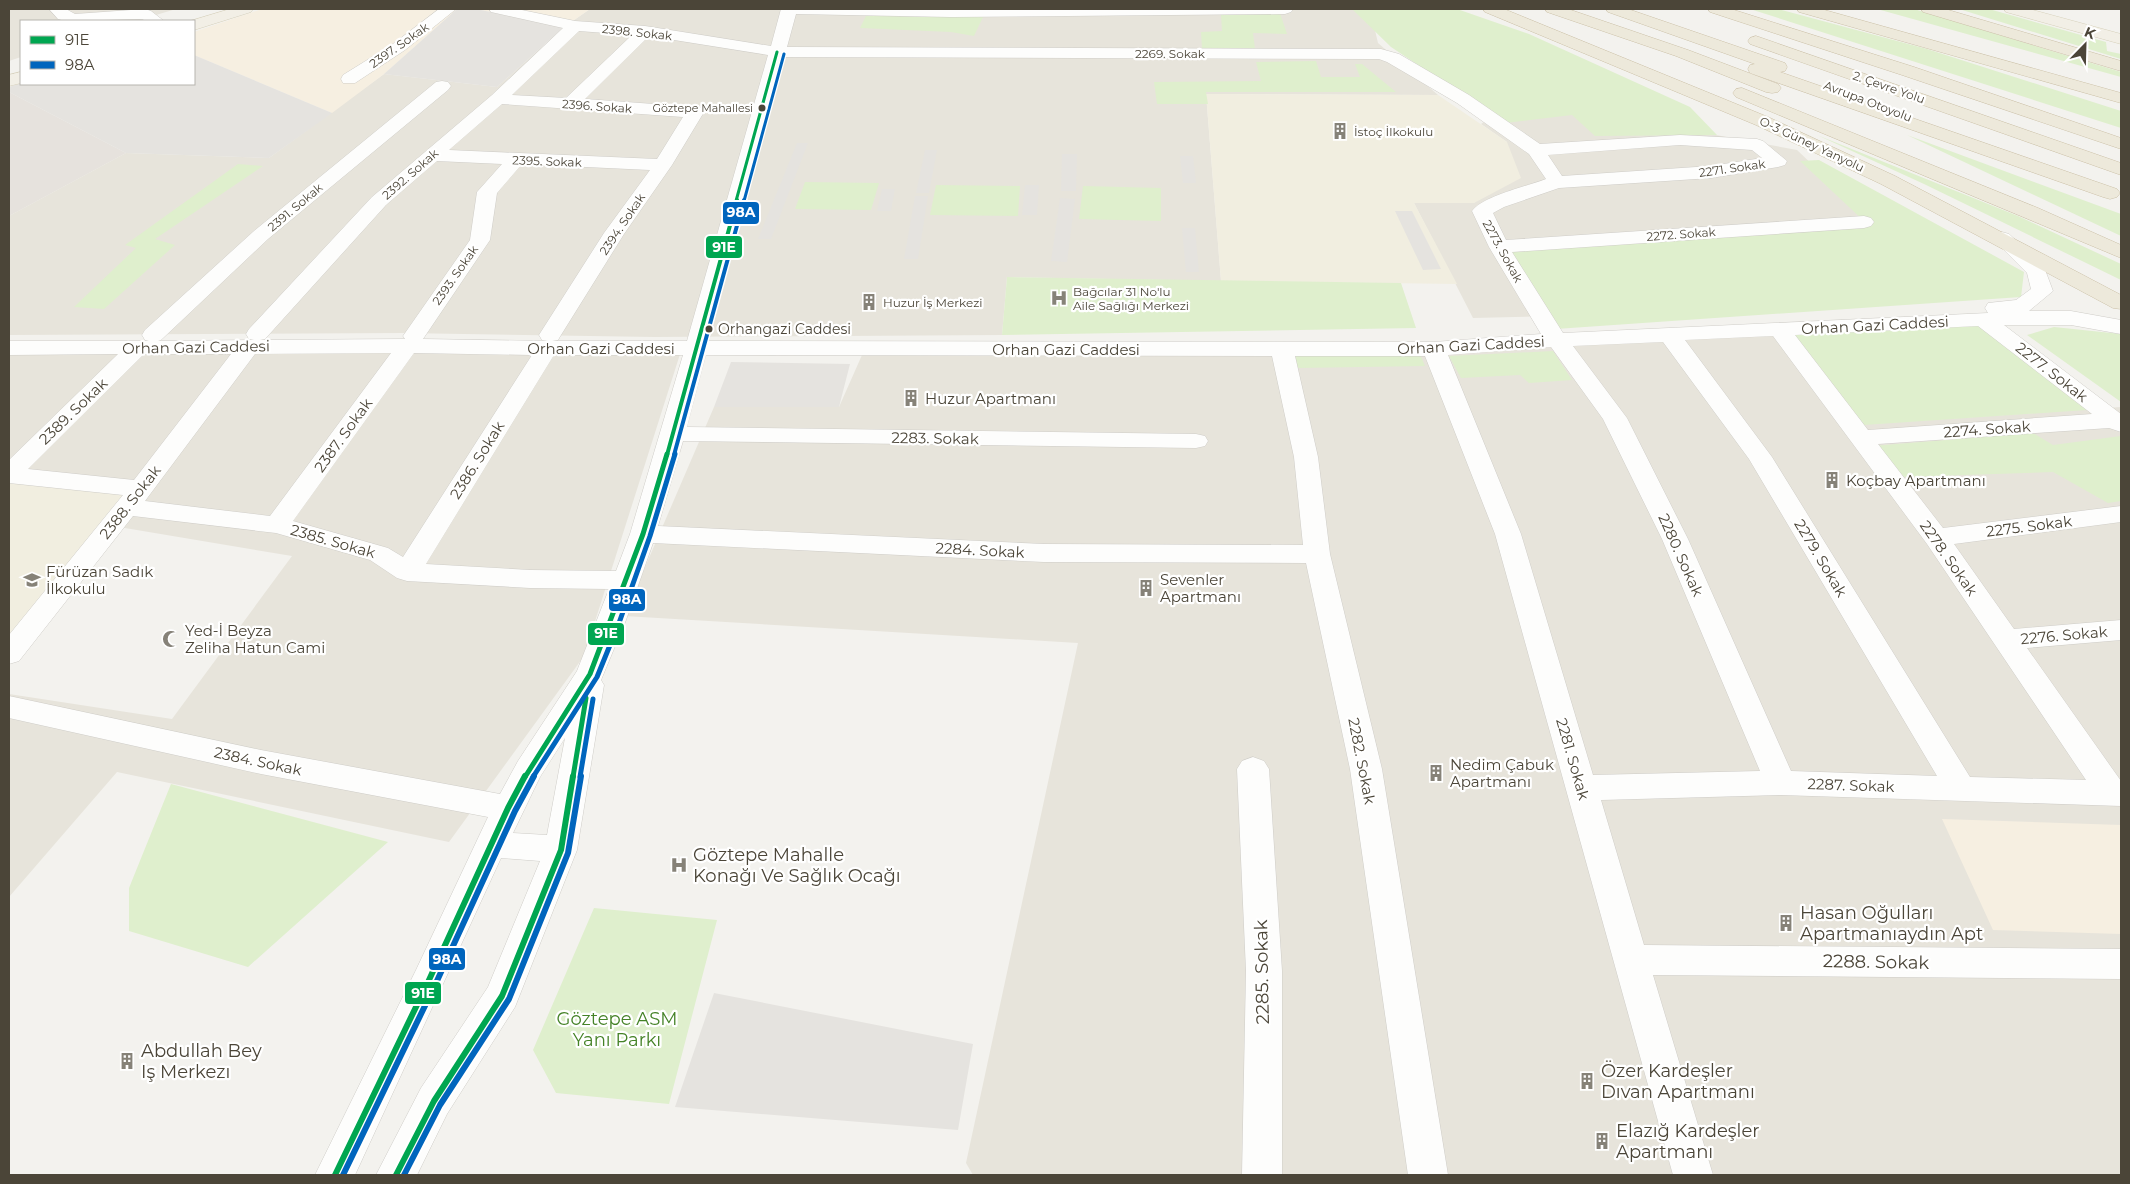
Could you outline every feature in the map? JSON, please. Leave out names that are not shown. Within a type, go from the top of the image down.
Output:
[{"type":"highway","name":"O-3 Güney Yanyolu","points":[[1492,9],[1627,64],[1803,140],[1888,180],[2002,238],[2121,303]]},
{"type":"highway","points":[[1508,9],[1765,102],[2031,212],[2121,252]]},
{"type":"highway","points":[[1553,9],[1682,53],[1780,91],[2121,245]]},
{"type":"highway","points":[[1577,9],[1651,32],[2116,195]]},
{"type":"highway","name":"Avrupa Otoyolu","points":[[1614,9],[1780,68],[2116,195]]},
{"type":"highway","name":"2. Çevre Yolu","points":[[1655,9],[1809,58],[2121,169]]},
{"type":"highway","name":"2. Çevre Yolu","points":[[1716,9],[1908,71],[2121,144]]},
{"type":"highway","points":[[1805,9],[1959,43],[2121,87]]},
{"type":"highway","points":[[1805,9],[2121,98]]},
{"type":"highway","points":[[1929,9],[2121,66]]},
{"type":"main road","points":[[192,20],[212,9]]},
{"type":"main road","points":[[195,20],[245,9]]},
{"type":"main road","points":[[2012,9],[2121,39]]},
{"type":"street","points":[[57,9],[64,16],[74,19],[144,14],[154,20]]},
{"type":"street","name":"2397. Sokak","points":[[349,79],[399,47],[448,9]]},
{"type":"street","name":"2398. Sokak","points":[[497,9],[575,26],[645,31],[777,52]]},
{"type":"street","points":[[396,1175],[434,1102],[502,996],[561,850],[590,674],[643,534],[673,434],[789,9],[961,12],[1285,9]]},
{"type":"street","name":"2392. Sokak","points":[[253,340],[379,201],[498,99],[575,26]]},
{"type":"street","points":[[570,104],[645,31]]},
{"type":"street","name":"2269. Sokak","points":[[777,52],[1381,54],[1393,58],[1463,99],[1536,150]]},
{"type":"street","name":"2391. Sokak","points":[[145,342],[261,235],[442,86]]},
{"type":"street","name":"2396. Sokak","points":[[498,99],[695,112]]},
{"type":"street","name":"2394. Sokak","points":[[549,342],[614,233],[663,165],[695,112]]},
{"type":"street","name":"2271. Sokak","points":[[1536,150],[1680,140],[1757,145],[1778,161],[1711,172],[1557,182]]},
{"type":"street","points":[[1757,145],[1803,140]]},
{"type":"street","points":[[1536,150],[1557,182]]},
{"type":"street","name":"2395. Sokak","points":[[432,155],[663,165]]},
{"type":"street","name":"2393. Sokak","points":[[411,341],[480,240],[487,192],[516,160]]},
{"type":"street","name":"2273. Sokak","points":[[1553,336],[1499,247],[1482,211],[1557,182]]},
{"type":"street","name":"2272. Sokak","points":[[1499,247],[1864,222]]},
{"type":"street","name":"Orhan Gazi Caddesi","points":[[13,344],[253,340],[1434,349],[1553,336],[2022,306],[2042,290],[2037,271],[2002,238]]},
{"type":"street","name":"Orhan Gazi Caddesi","points":[[699,343],[1423,339],[1669,334],[2071,318],[2121,327]]},
{"type":"street","name":"2277. Sokak","points":[[1984,320],[2118,422]]},
{"type":"street","name":"2278. Sokak","points":[[1779,329],[1936,538],[2117,794]]},
{"type":"street","name":"2279. Sokak","points":[[1669,334],[1760,457],[1962,789]]},
{"type":"street","name":"2280. Sokak","points":[[1553,336],[1615,418],[1675,539],[1781,783]]},
{"type":"street","name":"2388. Sokak","points":[[9,654],[133,498],[253,340]]},
{"type":"street","name":"2387. Sokak","points":[[277,525],[411,341]]},
{"type":"street","name":"2389. Sokak","points":[[9,474],[145,342]]},
{"type":"street","name":"2386. Sokak","points":[[407,572],[549,342]]},
{"type":"street","name":"2282. Sokak","points":[[1282,349],[1306,458],[1317,554],[1366,769],[1428,1175]]},
{"type":"street","name":"2281. Sokak","points":[[1434,349],[1508,534],[1693,1175]]},
{"type":"street","name":"2274. Sokak","points":[[1860,438],[2118,422]]},
{"type":"street","name":"2283. Sokak","points":[[673,434],[1196,441]]},
{"type":"street","name":"2385. Sokak","points":[[9,474],[277,525],[379,554],[407,572],[530,579],[626,580]]},
{"type":"street","name":"2275. Sokak","points":[[1936,538],[2121,514]]},
{"type":"street","name":"2284. Sokak","points":[[643,534],[1044,553],[1317,554]]},
{"type":"street","name":"2276. Sokak","points":[[2007,640],[2121,630]]},
{"type":"street","points":[[335,1175],[430,980],[508,808],[529,769],[590,674]]},
{"type":"street","name":"2384. Sokak","points":[[13,713],[508,808]]},
{"type":"street","name":"2285. Sokak","points":[[1253,769],[1264,971],[1262,1175]]},
{"type":"street","name":"2287. Sokak","points":[[1582,788],[1781,783],[2117,794]]},
{"type":"street","points":[[492,844],[561,850]]},
{"type":"street","name":"2288. Sokak","points":[[1631,960],[2121,964]]},
{"type":"shaded area","points":[[9,9],[176,9],[139,20],[20,20],[20,57],[9,61]]},
{"type":"shaded area","points":[[262,9],[457,9],[384,74],[332,113],[195,55],[195,32]]},
{"type":"shaded area","points":[[457,9],[476,9],[564,27],[497,87],[384,74]]},
{"type":"shaded area","points":[[476,9],[590,9],[564,27]]},
{"type":"shaded area","points":[[590,9],[1370,9],[1378,43],[1438,95],[1206,94],[1221,281],[1007,277],[1002,335],[655,337],[403,333],[9,335],[9,216],[126,153],[269,158],[384,74],[497,87],[564,27]]},
{"type":"shaded area","points":[[195,55],[332,113],[269,158],[126,153],[9,92],[9,87],[20,83],[20,85],[195,85]]},
{"type":"shaded area","points":[[9,92],[126,153],[9,216]]},
{"type":"shaded area","points":[[1206,94],[1438,95],[1507,142],[1521,178],[1474,203],[1414,203],[1457,284],[1221,281]]},
{"type":"shaded area","points":[[1574,109],[1797,150],[1878,227],[1559,316],[1473,318],[1414,203],[1474,203],[1507,142],[1481,124],[1502,111]]},
{"type":"shaded area","points":[[797,143],[808,143],[771,239],[758,239]]},
{"type":"shaded area","points":[[925,150],[937,150],[929,193],[916,193]]},
{"type":"shaded area","points":[[1062,154],[1077,154],[1076,191],[1061,191]]},
{"type":"shaded area","points":[[1180,156],[1193,156],[1196,183],[1183,183]]},
{"type":"shaded area","points":[[1025,185],[1039,185],[1037,215],[1022,215]]},
{"type":"shaded area","points":[[882,189],[895,189],[891,211],[877,211]]},
{"type":"shaded area","points":[[915,196],[928,196],[918,259],[904,259]]},
{"type":"shaded area","points":[[1060,198],[1075,199],[1067,262],[1051,261]]},
{"type":"shaded area","points":[[1395,211],[1412,211],[1441,269],[1423,270]]},
{"type":"shaded area","points":[[1182,228],[1195,228],[1199,272],[1186,272]]},
{"type":"shaded area","points":[[1779,329],[1855,425],[2121,407],[2121,1175],[973,1175],[966,1163],[1078,643],[624,616],[714,407],[839,407],[862,355],[1216,352]]},
{"type":"shaded area","points":[[12,348],[681,351],[584,656],[449,842],[117,772],[9,897],[9,694],[172,719],[292,556],[101,524],[127,492],[9,480],[9,351]]},
{"type":"shaded area","points":[[731,362],[850,364],[839,407],[714,407]]},
{"type":"shaded area","name":"Fürüzan Sadık İlkokulu","points":[[9,480],[127,492],[9,636]]},
{"type":"shaded area","points":[[1942,819],[2121,825],[2121,934],[1993,930]]},
{"type":"shaded area","points":[[714,993],[973,1044],[958,1130],[675,1107]]},
{"type":"green space","points":[[1352,9],[1457,9],[1529,34],[1690,107],[1717,135],[1595,136],[1572,115],[1505,123],[1391,47]]},
{"type":"green space","points":[[1750,9],[1778,9],[1927,49],[2121,111],[2121,128]]},
{"type":"green space","points":[[1877,9],[1914,9],[2121,72],[2121,77]]},
{"type":"green space","points":[[1959,9],[1989,9],[2106,42],[2107,51],[2121,54],[2121,59]]},
{"type":"green space","points":[[1280,13],[1287,34],[1253,33],[1255,49],[1202,49],[1201,32],[1222,31],[1221,15]]},
{"type":"green space","points":[[866,16],[983,17],[974,36],[951,32],[860,28]]},
{"type":"green space","points":[[1316,61],[1321,77],[1360,77],[1355,64],[1362,64],[1396,92],[1206,92],[1208,104],[1157,104],[1154,82],[1261,81],[1256,62]]},
{"type":"green space","points":[[1817,135],[2018,216],[2121,264],[2121,280],[1924,184]]},
{"type":"green space","points":[[1907,135],[2121,214],[2121,236]]},
{"type":"green space","points":[[1819,160],[2024,272],[2021,297],[1556,329],[1500,246],[1866,223],[1800,161]]},
{"type":"green space","points":[[238,164],[263,166],[155,239],[175,245],[104,309],[74,307],[136,248],[125,245]]},
{"type":"green space","points":[[805,182],[879,183],[871,210],[795,209]]},
{"type":"green space","points":[[936,185],[1020,186],[1018,216],[930,215]]},
{"type":"green space","points":[[1083,186],[1161,188],[1161,221],[1079,219]]},
{"type":"green space","points":[[1007,277],[1401,283],[1416,328],[1002,335]]},
{"type":"green space","points":[[1978,325],[2087,410],[1864,425],[1792,335]]},
{"type":"green space","points":[[2054,327],[2121,334],[2121,402],[2027,335]]},
{"type":"green space","points":[[1553,351],[1572,380],[1529,383],[1520,375],[1461,378],[1449,356]]},
{"type":"green space","points":[[1419,352],[1425,366],[1298,368],[1294,354]]},
{"type":"green space","points":[[2033,433],[2053,445],[2121,436],[2121,501],[2108,503],[2053,472],[1902,477],[1872,446]]},
{"type":"green space","points":[[171,784],[388,842],[248,967],[129,931],[129,888]]},
{"type":"green space","name":"Göztepe ASM Yanı Parkı","points":[[594,908],[717,920],[669,1104],[556,1093],[533,1050]]},
{"type":"transit line","name":"91E","points":[[335,1175],[429,980],[508,808],[529,769],[590,674],[612,620],[643,534],[673,434],[777,52]]},
{"type":"transit line","name":"98A","points":[[343,1175],[436,983],[515,811],[535,773],[597,677],[619,623],[650,536],[680,436],[784,54]]},
{"type":"transit line","name":"91E","points":[[396,1175],[434,1101],[502,996],[561,850],[586,698]]},
{"type":"transit line","name":"98A","points":[[404,1175],[440,1105],[509,999],[568,853],[593,699]]},
{"type":"place","name":"Göztepe Mahallesi","points":[[762,108]]},
{"type":"place","name":"İstoç İlkokulu","points":[[1340,131]]},
{"type":"place","name":"Bağcılar 31 No'lu Aile Sağlığı Merkezi","points":[[1059,298]]},
{"type":"place","name":"Huzur İş Merkezi","points":[[869,302]]},
{"type":"place","name":"Orhangazi Caddesi","points":[[709,329]]},
{"type":"place","name":"Huzur Apartmanı","points":[[911,398]]},
{"type":"place","name":"Koçbay Apartmanı","points":[[1832,480]]},
{"type":"place","name":"Fürüzan Sadık İlkokulu","points":[[32,580]]},
{"type":"place","name":"Sevenler Apartmanı","points":[[1146,588]]},
{"type":"place","name":"Yed-İ Beyza Zeliha Hatun Cami","points":[[171,639]]},
{"type":"place","name":"Nedim Çabuk Apartmanı","points":[[1436,773]]},
{"type":"place","name":"Göztepe Mahalle Konağı Ve Sağlık Ocağı","points":[[679,865]]},
{"type":"place","name":"Hasan Oğulları Apartmanıaydın Apt","points":[[1786,923]]},
{"type":"place","name":"Abdullah Bey Iş Merkezı","points":[[127,1061]]},
{"type":"place","name":"Özer Kardeşler Dıvan Apartmanı","points":[[1587,1081]]},
{"type":"place","name":"Elazığ Kardeşler Apartmanı","points":[[1602,1141]]}]
